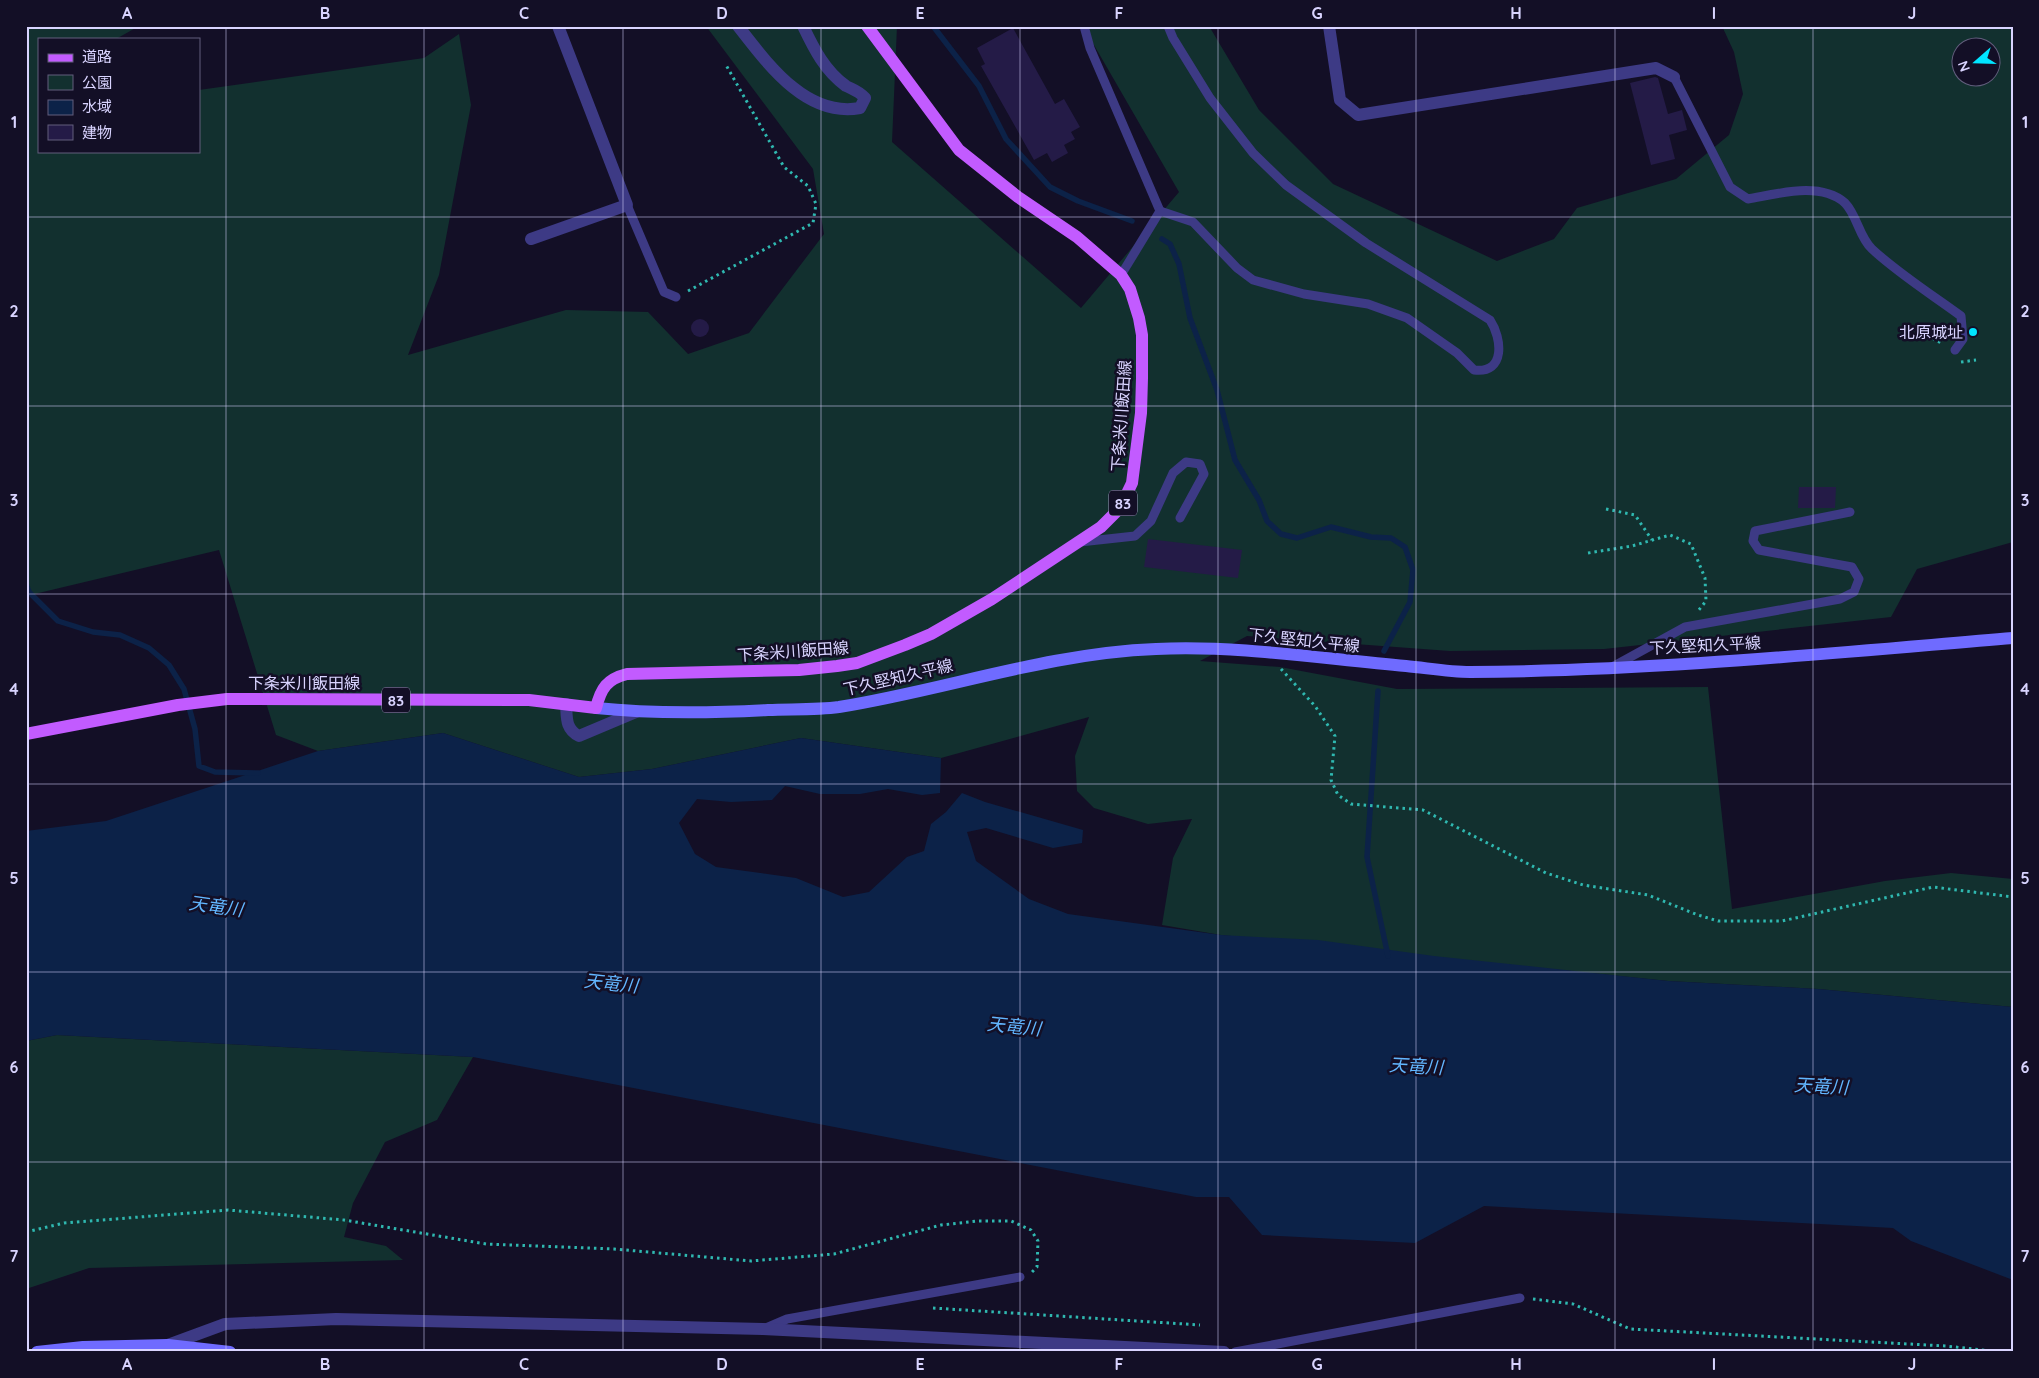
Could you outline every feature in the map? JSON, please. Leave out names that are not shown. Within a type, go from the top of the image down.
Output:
[{"type":"main road","name":"下条米川飯田線","points":[[26,734],[178,705],[227,700],[529,700],[596,708],[600,693],[608,680],[627,674],[800,670],[857,663],[931,634],[992,599],[1101,528],[1120,508],[1132,483],[1141,413],[1142,335],[1135,303],[1121,275],[1077,237],[1018,196],[959,150],[867,26]]},
{"type":"main road","name":"下久堅知久平線","points":[[596,708],[636,712],[699,713],[835,708],[972,677],[1059,661],[1154,648],[1236,650],[1467,672],[1822,654],[2013,638]]},
{"type":"main road","points":[[37,1352],[83,1347],[168,1348],[230,1352]]},
{"type":"street","points":[[531,239],[626,205],[558,26]]},
{"type":"street","points":[[738,26],[765,61],[789,84],[817,103],[848,110],[860,108],[865,98],[858,90],[848,86],[832,73],[818,56],[803,26]]},
{"type":"street","points":[[1329,26],[1340,100],[1358,115],[1656,68],[1674,77]]},
{"type":"street","points":[[566,704],[567,724],[572,732],[579,736],[636,712]]},
{"type":"street","points":[[168,1348],[225,1324],[336,1319],[763,1329],[1224,1352]]},
{"type":"lane","points":[[1084,26],[1090,48],[1160,210],[1193,222],[1237,268],[1253,280],[1304,294],[1368,304],[1407,318],[1457,353],[1474,370],[1488,369],[1496,360],[1500,350],[1497,330],[1490,320],[1366,243],[1286,185],[1260,159],[1210,98],[1173,38],[1168,26]]},
{"type":"lane","points":[[1674,77],[1730,187],[1748,199],[1805,190],[1829,196],[1845,203],[1870,247],[1906,277],[1961,316],[1963,339],[1955,350]]},
{"type":"lane","points":[[626,205],[664,292],[676,297]]},
{"type":"lane","points":[[1121,275],[1160,210]]},
{"type":"lane","points":[[1080,542],[1135,536],[1151,521],[1173,473],[1186,462],[1200,464],[1204,474],[1180,518]]},
{"type":"lane","points":[[1614,666],[1685,627],[1840,599],[1854,592],[1859,579],[1852,567],[1759,550],[1753,541],[1755,532],[1850,512]]},
{"type":"lane","points":[[763,1329],[787,1319],[1020,1277]]},
{"type":"lane","points":[[1235,1352],[1520,1298]]},
{"type":"path","points":[[676,297],[813,223],[816,204],[808,186],[784,167],[726,64]]},
{"type":"path","points":[[1921,332],[1955,350]]},
{"type":"path","points":[[1606,509],[1635,515],[1652,540]]},
{"type":"path","points":[[1588,553],[1632,546],[1670,535],[1691,544],[1700,560],[1705,578],[1706,601],[1685,627]]},
{"type":"path","points":[[1280,667],[1315,706],[1335,736],[1332,780],[1338,795],[1351,804],[1423,810],[1546,873],[1583,885],[1648,895],[1718,921],[1782,921],[1933,887],[2013,897]]},
{"type":"path","points":[[26,1232],[64,1223],[228,1210],[344,1220],[486,1244],[614,1249],[751,1261],[834,1254],[942,1225],[978,1221],[1011,1221],[1030,1230],[1038,1241],[1038,1267],[1029,1275],[1020,1277]]},
{"type":"path","points":[[1520,1298],[1573,1304],[1630,1329],[1936,1345],[2000,1352]]},
{"type":"path","points":[[932,1308],[1200,1325]]},
{"type":"green space","points":[[26,26],[139,26],[118,38],[38,38],[38,152],[200,152],[200,90],[424,58],[459,34],[471,105],[439,275],[408,355],[566,310],[648,312],[688,354],[749,333],[824,234],[813,169],[706,26],[897,26],[892,142],[1081,308],[1179,192],[1083,26],[1209,26],[1259,110],[1333,184],[1497,261],[1554,239],[1577,208],[1676,179],[1729,135],[1743,94],[1734,52],[1722,26],[2013,26],[2013,542],[1917,569],[1891,617],[1604,649],[1450,651],[1247,636],[1200,661],[1280,667],[1397,689],[1708,687],[1732,909],[1885,881],[1951,873],[2013,879],[2013,1007],[1818,989],[1668,981],[1221,935],[1162,925],[1173,858],[1192,819],[1148,824],[1094,808],[1077,791],[1075,756],[1089,717],[941,758],[801,738],[652,769],[579,777],[443,733],[318,751],[276,735],[219,550],[26,596]]},
{"type":"green space","points":[[57,1035],[473,1057],[437,1120],[385,1142],[353,1203],[344,1237],[386,1246],[403,1260],[89,1268],[26,1289],[26,1041]]},
{"type":"water","name":"天竜川","points":[[443,733],[579,777],[652,769],[801,738],[941,758],[940,793],[922,795],[888,789],[860,794],[820,794],[785,786],[772,800],[731,802],[697,799],[679,823],[695,854],[716,867],[796,878],[843,897],[869,892],[907,857],[924,851],[931,824],[946,812],[962,793],[985,802],[1083,830],[1082,843],[1053,848],[986,828],[967,832],[976,861],[1029,899],[1068,914],[1221,935],[1318,940],[1434,956],[1668,981],[1818,989],[2013,1007],[2013,1280],[1911,1241],[1893,1228],[1484,1206],[1415,1243],[1262,1235],[1229,1197],[1196,1197],[473,1057],[57,1035],[26,1041],[26,831],[106,821],[318,751]]},
{"type":"building","points":[[1013,28],[1055,104],[1064,99],[1080,127],[1071,132],[1075,139],[1064,145],[1068,153],[1052,162],[1047,153],[1034,160],[981,66],[985,64],[977,48]]},
{"type":"building","points":[[1655,77],[1658,78],[1668,114],[1682,110],[1687,130],[1669,135],[1675,159],[1651,165],[1630,83]]},
{"type":"building","points":[[700,319],[706,322],[709,328],[706,334],[700,337],[694,334],[691,328],[694,322]]},
{"type":"building","points":[[1799,487],[1836,487],[1835,508],[1798,508]]},
{"type":"building","points":[[1148,539],[1242,550],[1238,578],[1144,567]]},
{"type":"waterway","points":[[933,26],[979,86],[1006,139],[1050,187],[1078,201],[1132,221]]},
{"type":"waterway","points":[[1162,239],[1170,244],[1179,264],[1190,318],[1217,390],[1235,460],[1259,500],[1267,521],[1281,534],[1297,538],[1331,527],[1371,537],[1391,538],[1405,547],[1413,570],[1410,602],[1384,651]]},
{"type":"waterway","points":[[26,584],[29,592],[58,621],[93,632],[120,635],[149,648],[169,665],[184,689],[195,729],[199,766],[215,772],[258,773]]},
{"type":"waterway","points":[[1378,691],[1367,857],[1388,956]]},
{"type":"place","name":"北原城址","points":[[1973,332]]}]
